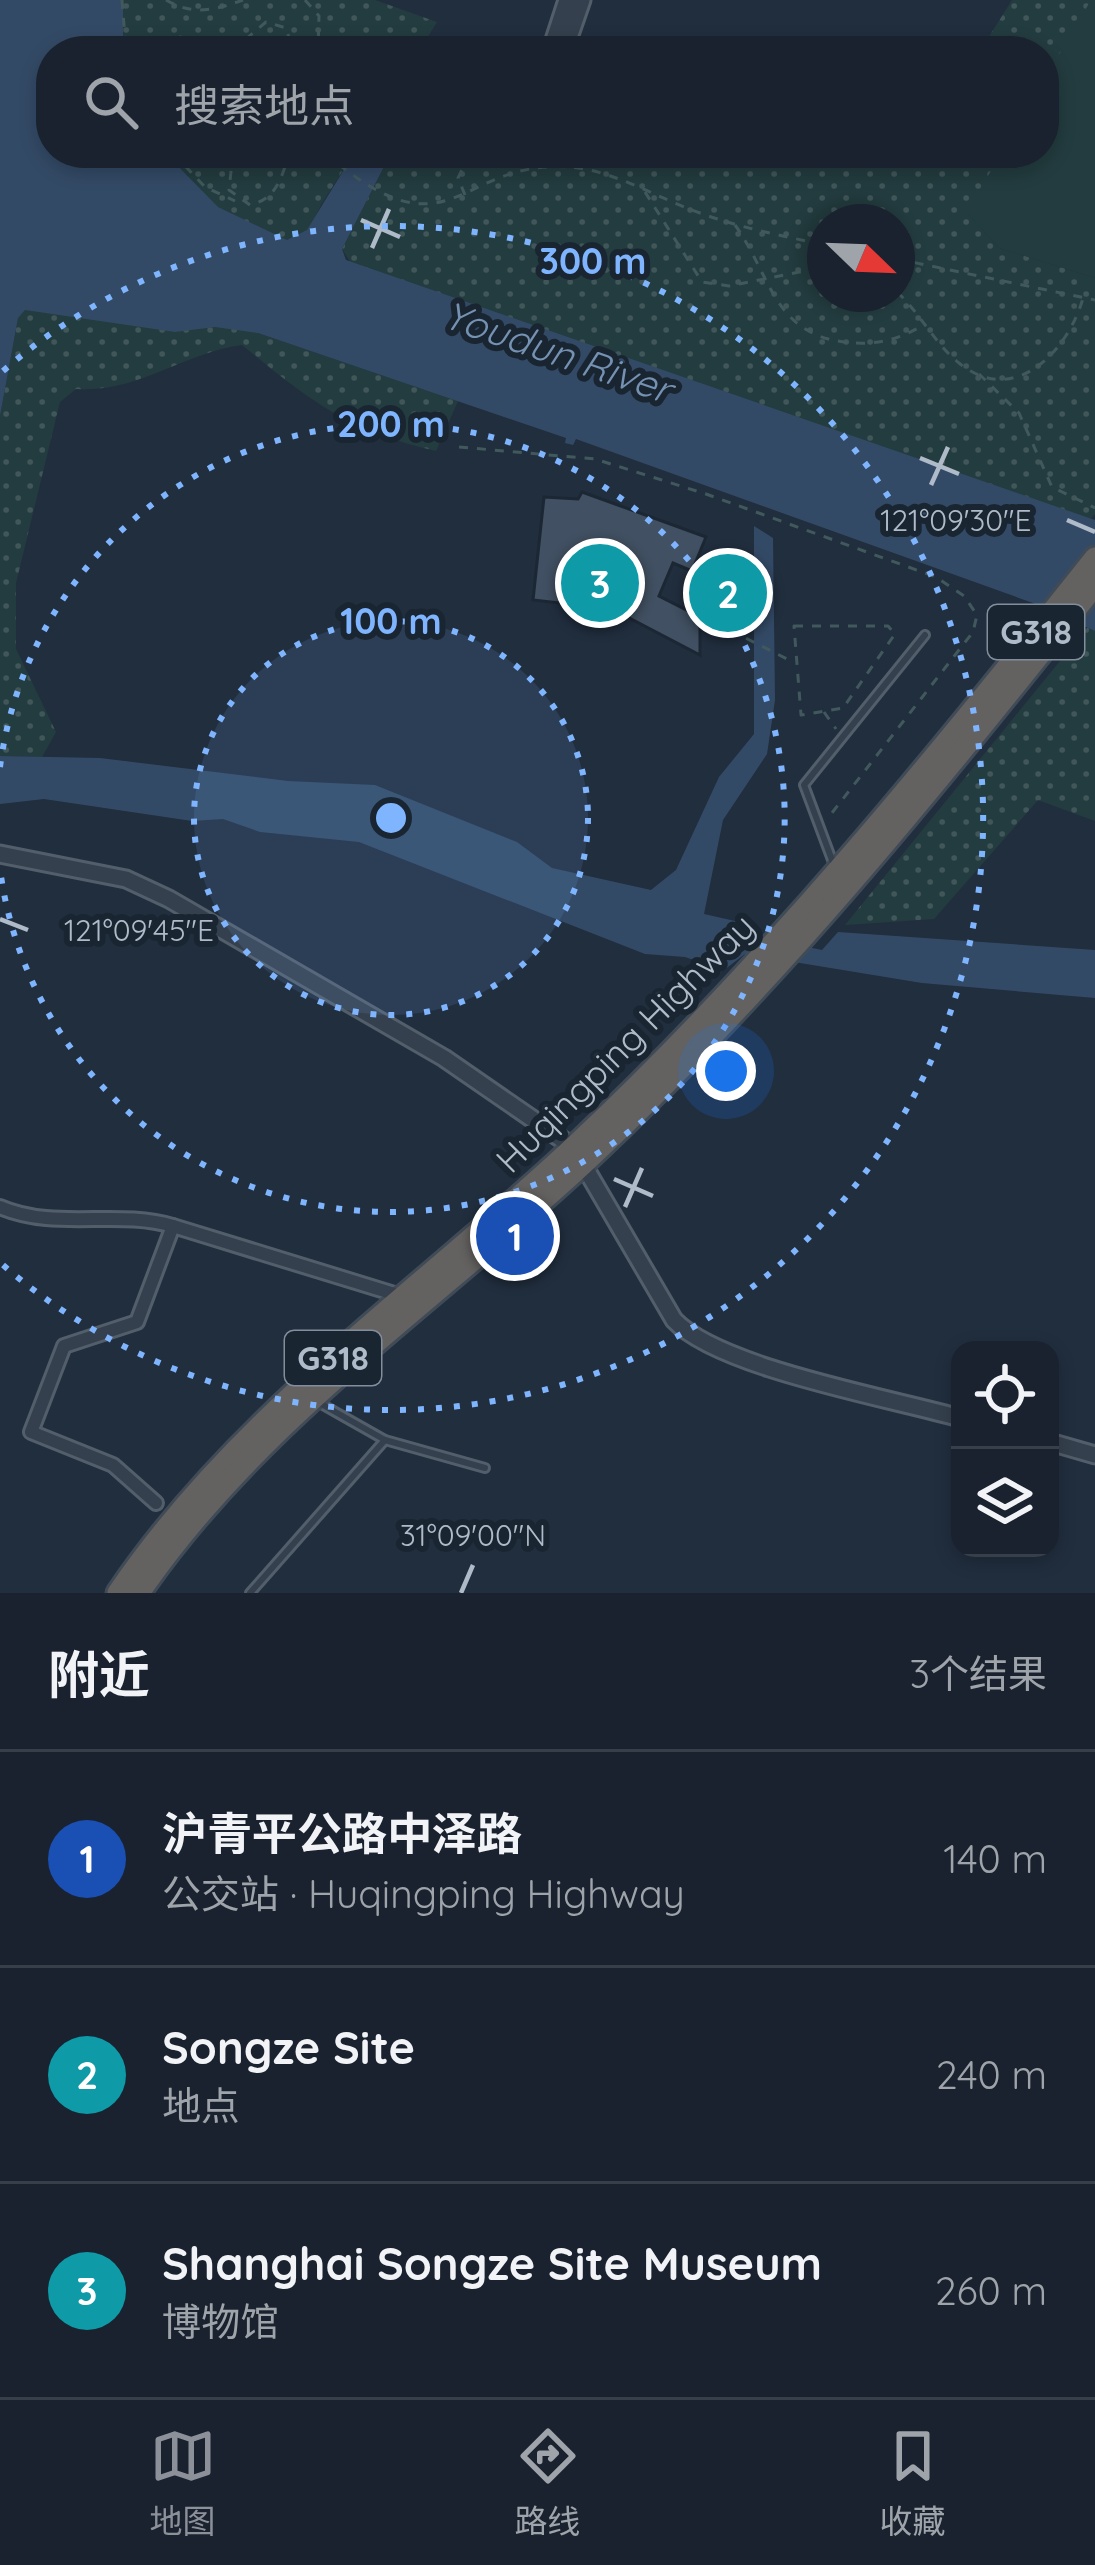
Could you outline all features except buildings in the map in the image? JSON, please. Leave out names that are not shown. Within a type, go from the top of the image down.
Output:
[{"type":"highway","name":"Huqingping Highway","points":[[789,939],[836,871],[985,710],[1095,558]]},
{"type":"highway","name":"Huqingping Highway","points":[[140,1593],[201,1514],[313,1399],[579,1154],[765,967],[1095,585]]},
{"type":"highway","name":"Huqingping Highway","points":[[118,1593],[188,1501],[244,1441],[402,1297],[579,1154]]},
{"type":"street","points":[[560,36],[568,0]]},
{"type":"street","points":[[564,36],[582,0]]},
{"type":"street","points":[[0,854],[126,879],[169,899],[444,1058],[579,1154],[674,1320],[689,1337],[750,1360],[951,1416]]},
{"type":"street","points":[[0,1207],[83,1222],[149,1219],[402,1297]]},
{"type":"street","points":[[156,1503],[113,1465],[31,1432],[64,1346],[137,1322],[172,1226]]},
{"type":"street","points":[[1059,1444],[1095,1454]]},
{"type":"lane","points":[[836,871],[803,785],[925,634]]},
{"type":"lane","points":[[313,1399],[386,1440],[485,1468]]},
{"type":"lane","points":[[250,1593],[386,1440]]},
{"type":"path","points":[[122,0],[125,36]]},
{"type":"path","points":[[166,0],[187,11],[206,11],[243,0]]},
{"type":"path","points":[[304,0],[319,16],[318,36]]},
{"type":"path","points":[[250,36],[266,22],[286,28],[288,36]]},
{"type":"path","points":[[187,168],[205,187],[230,202],[266,202],[283,168]]},
{"type":"path","points":[[229,168],[237,200]]},
{"type":"path","points":[[350,168],[415,206],[434,206],[550,168]]},
{"type":"path","points":[[463,168],[458,178],[466,195]]},
{"type":"path","points":[[564,168],[596,171],[734,224],[807,240]]},
{"type":"path","points":[[643,189],[702,282],[729,286],[807,270]]},
{"type":"path","points":[[734,224],[790,320],[818,338],[885,342],[926,323]]},
{"type":"path","points":[[915,264],[1095,300]]},
{"type":"path","points":[[978,374],[1022,376],[1042,365],[1076,325],[1083,298]]},
{"type":"path","points":[[915,311],[959,363],[978,374],[1019,413],[1052,487],[1095,508]]},
{"type":"path","points":[[459,447],[595,459],[804,527],[925,573],[964,596],[977,615],[973,632],[820,828]]},
{"type":"path","points":[[714,622],[795,663]]},
{"type":"path","points":[[794,626],[888,626],[895,634],[843,708],[823,711],[801,715],[794,626]]},
{"type":"path","points":[[823,711],[842,737]]},
{"type":"green space","points":[[0,0],[375,0],[437,22],[428,36],[36,36],[36,168],[344,168],[321,205],[258,333],[458,401],[436,451],[405,443],[332,412],[242,345],[120,385],[76,389],[60,402],[16,583],[16,649],[56,732],[42,757],[0,756],[0,416],[18,318]]},
{"type":"green space","points":[[1012,0],[1091,0],[1059,54],[1059,36],[989,36]]},
{"type":"green space","points":[[1088,0],[1095,0],[1095,278],[999,248],[966,212],[991,168],[1059,168],[1059,51]]},
{"type":"green space","points":[[383,168],[992,168],[967,213],[999,248],[1095,278],[1095,514],[1091,519],[351,263],[342,249]]},
{"type":"green space","points":[[1095,618],[1095,821],[1038,800],[934,919],[845,925]]},
{"type":"water","name":"Youdun River","points":[[0,0],[123,0],[123,36],[36,36],[36,168],[180,168],[218,207],[287,240],[307,230],[345,168],[383,168],[342,249],[346,260],[1095,520],[1095,631],[1033,603],[576,439],[573,445],[565,443],[566,438],[258,333],[215,327],[175,332],[25,310],[18,318],[0,416]]},
{"type":"water","points":[[754,526],[773,538],[775,700],[767,754],[723,820],[704,914],[757,926],[760,937],[822,950],[838,932],[1095,950],[1095,998],[922,983],[745,954],[724,970],[685,957],[645,954],[359,842],[260,832],[223,819],[192,821],[44,799],[0,804],[0,756],[100,758],[288,781],[375,785],[517,842],[552,868],[651,890],[676,870],[719,777],[754,734]]},
{"type":"place","name":"Shanghai Songze Site Museum","points":[[600,583]]},
{"type":"place","name":"Songze Site","points":[[728,593]]},
{"type":"place","name":"沪青平公路中泽路","points":[[515,1236]]}]
